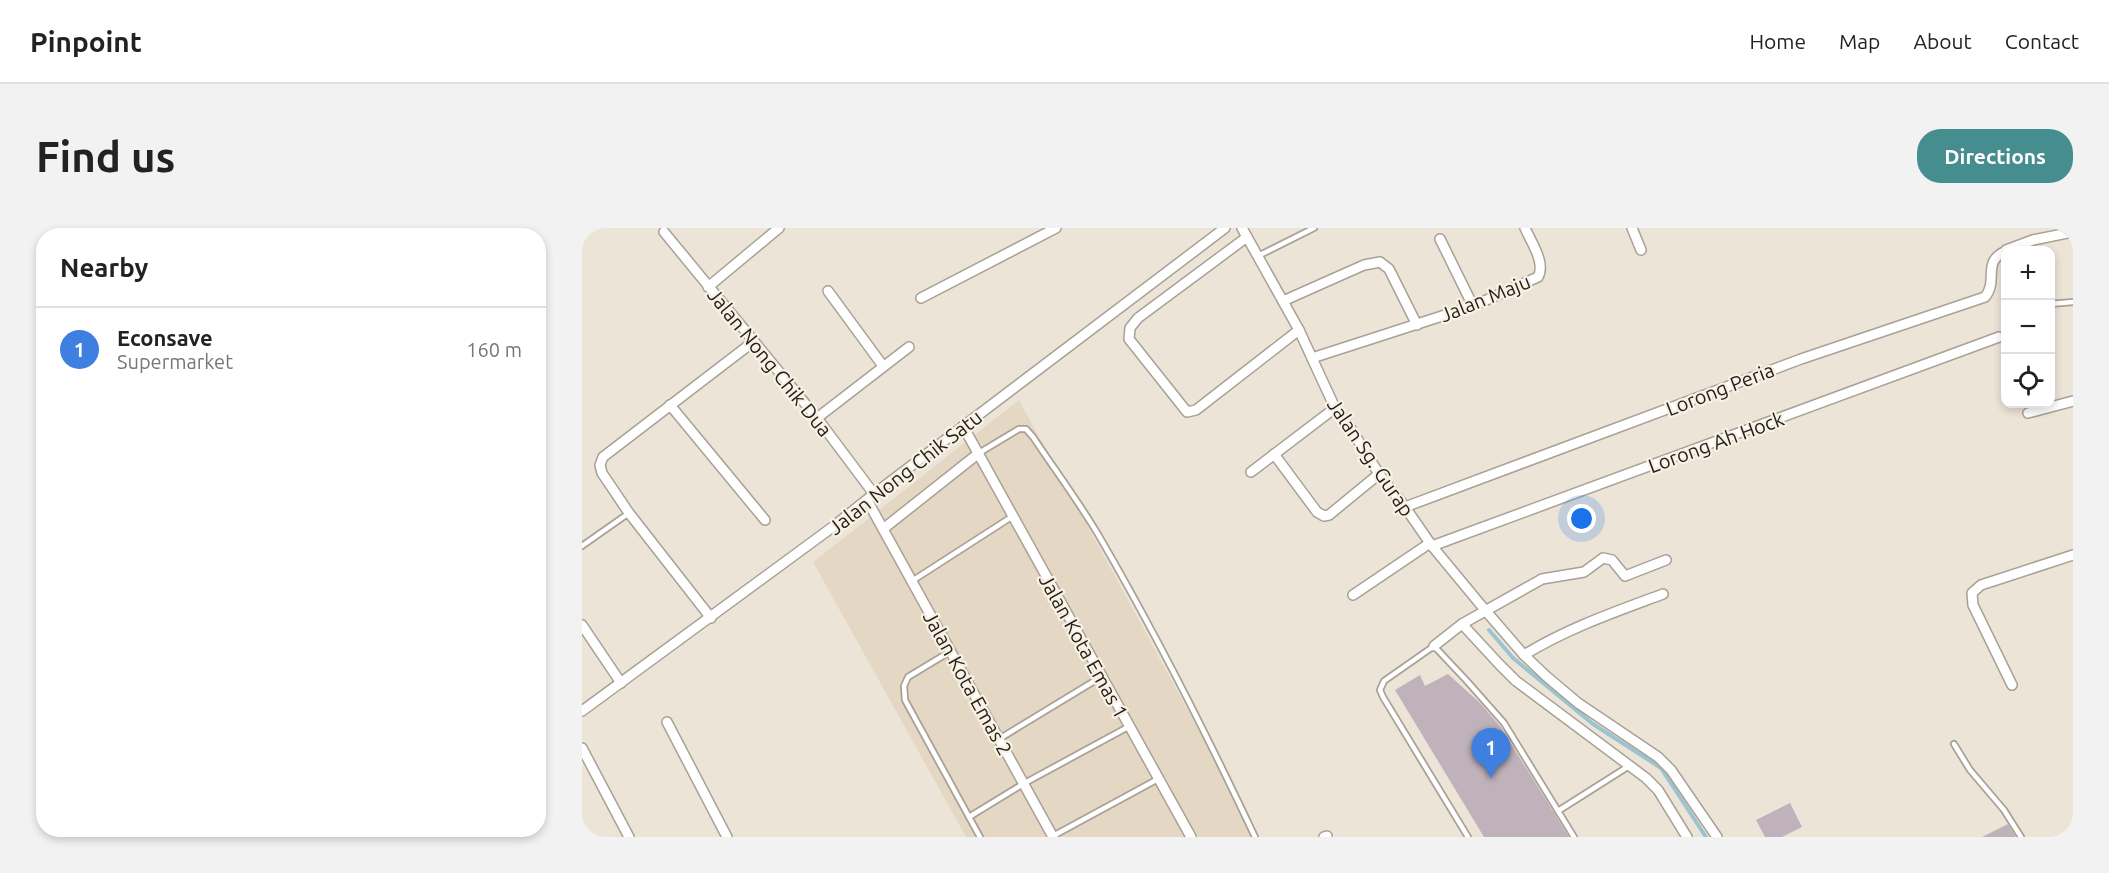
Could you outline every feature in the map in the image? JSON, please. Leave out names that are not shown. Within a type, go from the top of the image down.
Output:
[{"type":"street","points":[[708,287],[779,228]]},
{"type":"street","points":[[921,298],[1056,228]]},
{"type":"street","name":"Jalan Nong Chik Satu","points":[[582,711],[711,618],[1225,228]]},
{"type":"street","name":"Jalan Maju","points":[[1312,358],[1473,306],[1538,277],[1540,262],[1525,228]]},
{"type":"street","points":[[1632,228],[1641,250]]},
{"type":"street","name":"Jalan Nong Chik Dua","points":[[664,232],[817,418],[870,497],[883,529]]},
{"type":"street","points":[[1244,232],[1138,318],[1130,328],[1129,339],[1186,412],[1196,410],[1299,330]]},
{"type":"street","name":"Jalan Sg. Gurap","points":[[1244,232],[1299,330],[1335,408],[1379,474],[1406,507],[1431,545],[1524,655],[1578,703],[1658,757],[1671,770],[1717,837]]},
{"type":"street","name":"Lorong Peria","points":[[2018,246],[2033,240],[2073,232]]},
{"type":"street","points":[[1440,239],[1473,306]]},
{"type":"street","name":"Lorong Peria","points":[[1406,507],[1801,358],[1985,297],[1990,288],[1991,266],[1994,257],[2001,254]]},
{"type":"street","name":"Jalan Maju","points":[[1283,301],[1364,265],[1380,262],[1389,269],[1417,325]]},
{"type":"street","points":[[828,291],[883,366]]},
{"type":"street","name":"Lorong Ah Hock","points":[[1353,595],[1431,545],[2000,337]]},
{"type":"street","points":[[711,618],[629,513],[602,472],[601,460],[753,342]]},
{"type":"street","points":[[817,418],[909,347]]},
{"type":"street","points":[[2028,413],[2073,400]]},
{"type":"street","points":[[670,405],[765,520]]},
{"type":"street","points":[[1251,472],[1335,408]]},
{"type":"street","name":"Jalan Kota Emas 1","points":[[963,426],[1191,837]]},
{"type":"street","points":[[883,529],[979,453]]},
{"type":"street","points":[[1275,454],[1317,512],[1324,516],[1329,515],[1379,474]]},
{"type":"street","name":"Jalan Kota Emas 2","points":[[883,529],[1053,837]]},
{"type":"street","points":[[2012,685],[1973,604],[1972,593],[1981,585],[2073,556]]},
{"type":"street","points":[[1434,646],[1462,624],[1542,579],[1584,572],[1603,558],[1612,560],[1625,576],[1666,560]]},
{"type":"street","points":[[1524,655],[1575,627],[1664,594]]},
{"type":"street","points":[[1462,624],[1516,681],[1631,765],[1658,790],[1687,837]]},
{"type":"street","points":[[582,625],[621,682]]},
{"type":"street","points":[[667,722],[727,837]]},
{"type":"street","points":[[582,748],[629,837]]},
{"type":"lane","points":[[1258,256],[1314,228]]},
{"type":"lane","points":[[2055,304],[2073,302]]},
{"type":"lane","points":[[979,453],[1019,429],[1026,429],[1033,437],[1098,534],[1198,718],[1255,837]]},
{"type":"lane","points":[[582,546],[629,513]]},
{"type":"lane","points":[[912,581],[1013,516]]},
{"type":"lane","points":[[1468,837],[1380,690],[1384,681],[1434,646],[1504,723],[1574,837]]},
{"type":"lane","points":[[951,651],[908,677],[904,686],[905,700],[980,837]]},
{"type":"lane","points":[[999,739],[1101,677]]},
{"type":"lane","points":[[969,817],[1023,784],[1128,727]]},
{"type":"lane","points":[[1954,744],[1970,770],[2004,810],[2020,837]]},
{"type":"lane","points":[[1558,811],[1631,765]]},
{"type":"lane","points":[[1053,837],[1158,779]]},
{"type":"shaded area","points":[[1019,400],[1257,837],[966,837],[813,562]]},
{"type":"building","points":[[1448,674],[1480,703],[1500,726],[1569,837],[1484,837],[1395,690],[1420,675],[1425,686]]},
{"type":"building","points":[[1790,803],[1802,827],[1782,837],[1765,837],[1756,820]]},
{"type":"building","points":[[2008,824],[2016,837],[1982,837]]},
{"type":"waterway","points":[[1489,630],[1513,658],[1593,724],[1661,768],[1706,837]]},
{"type":"place","name":"Econsave","points":[[1491,778]]}]
